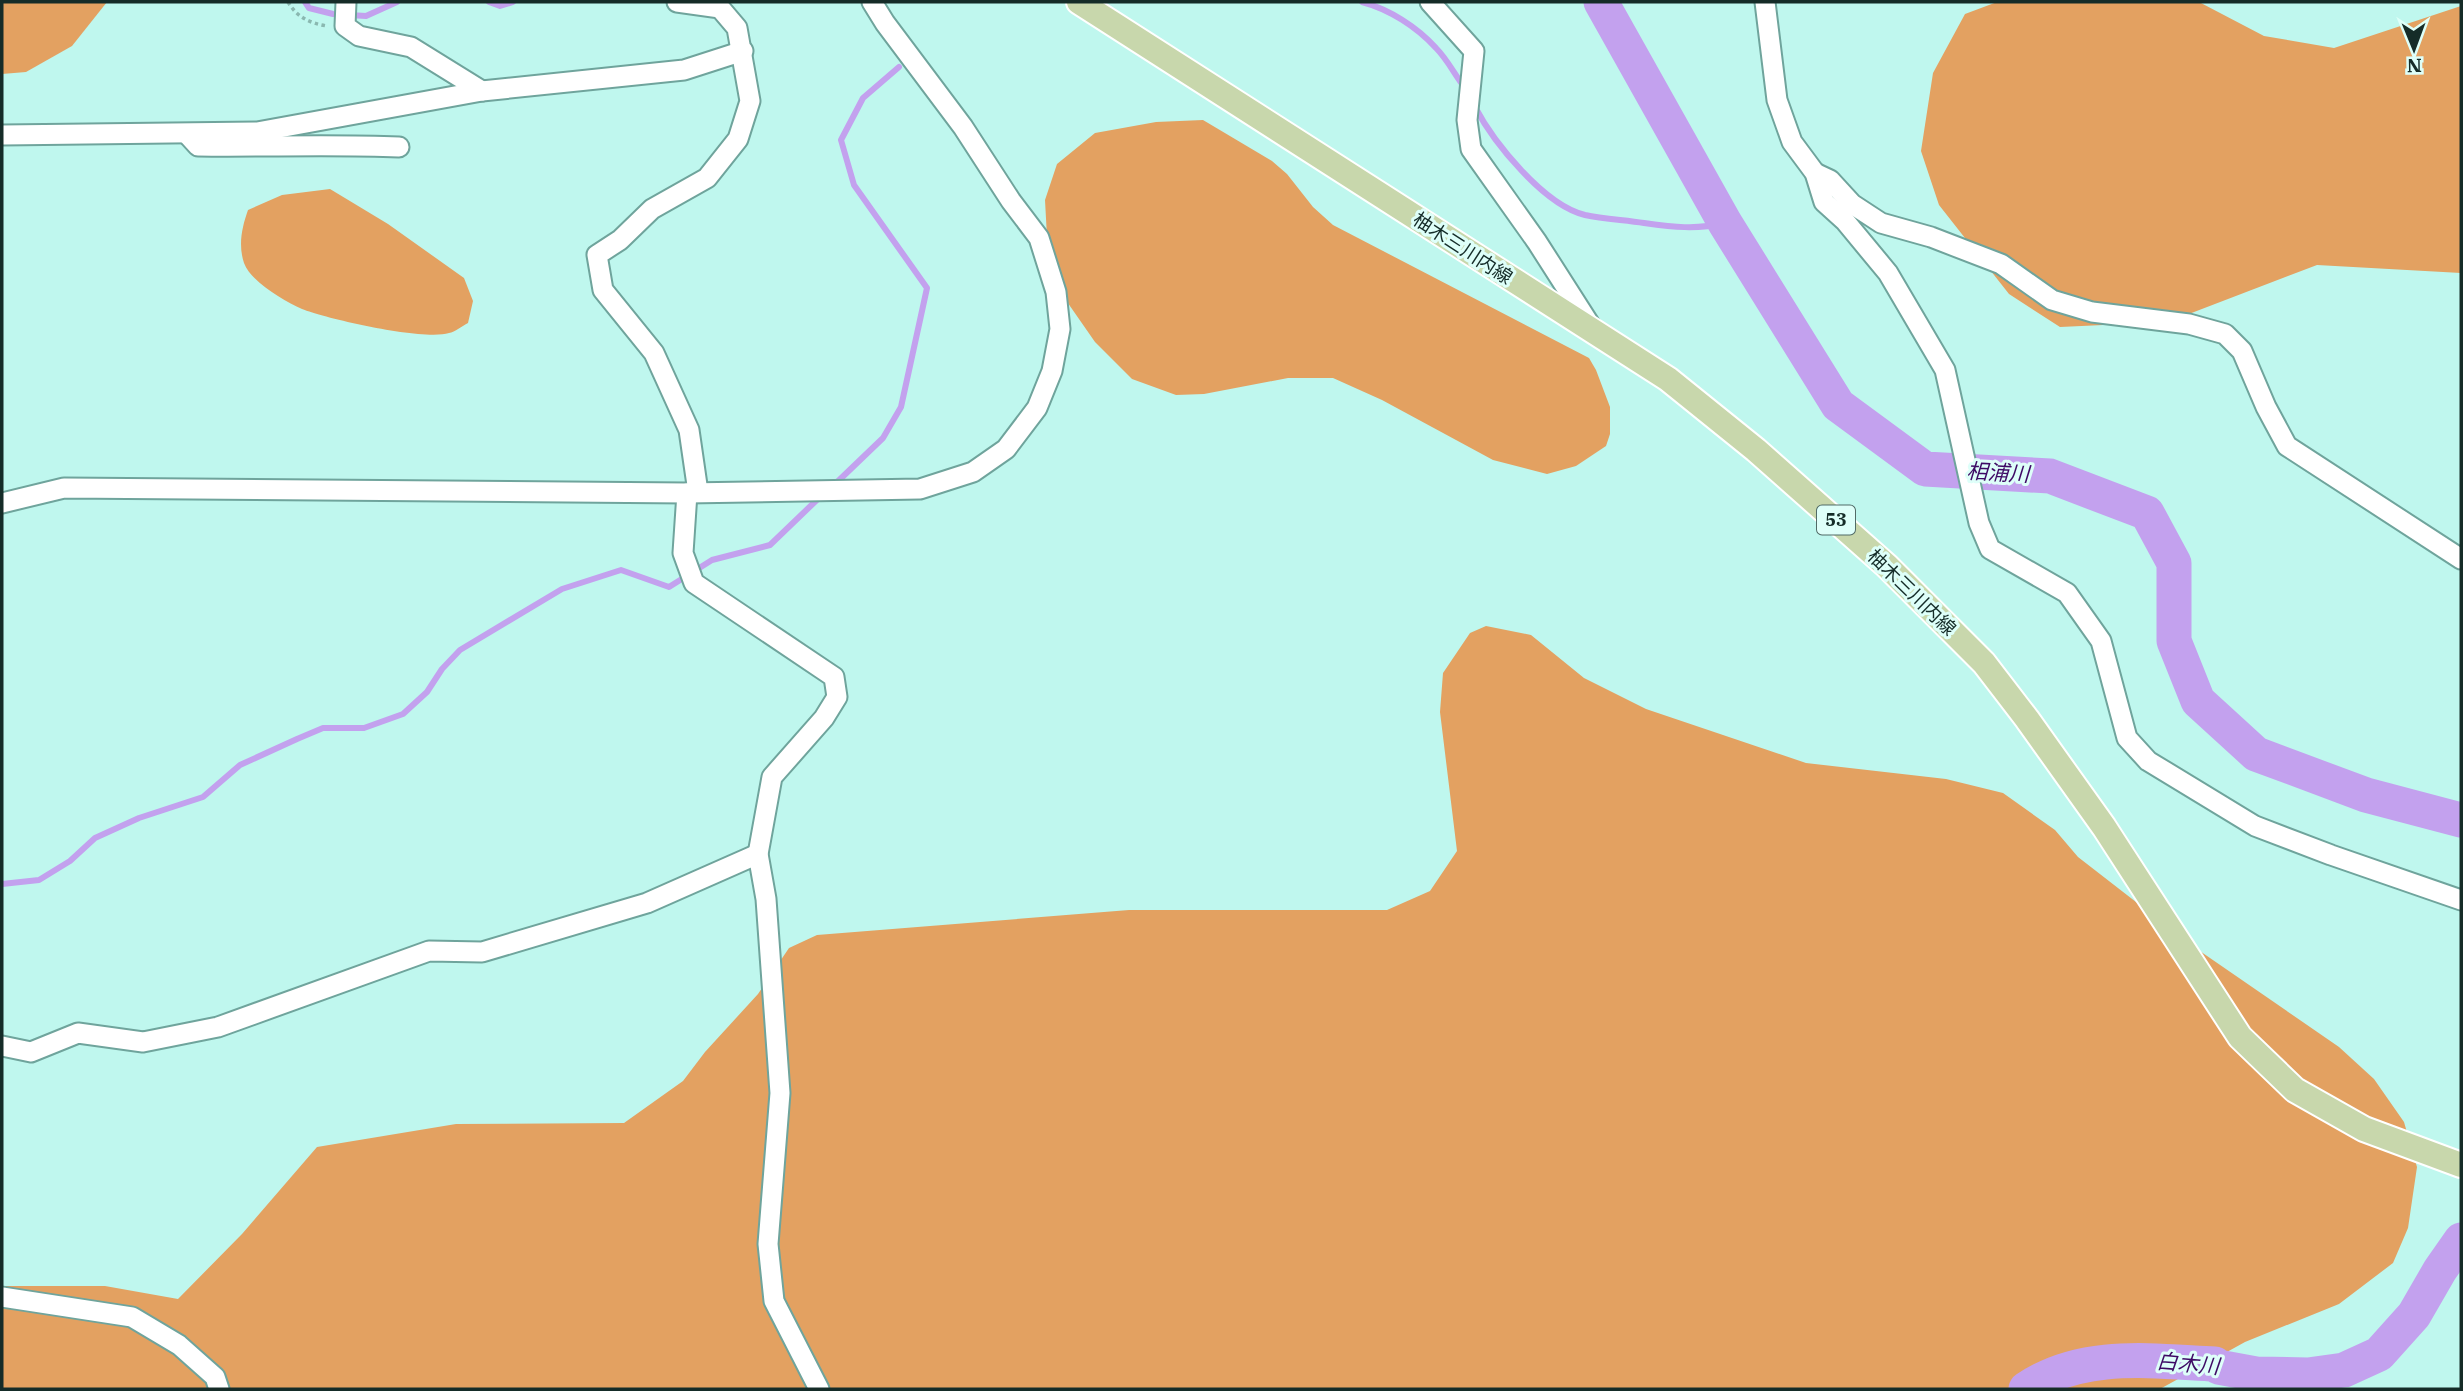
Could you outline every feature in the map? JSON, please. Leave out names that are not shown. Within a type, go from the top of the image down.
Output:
[{"type":"main road","name":"柚木三川内線","points":[[1079,2],[1668,379],[1756,450],[1887,566],[1983,663],[2027,719],[2104,827],[2239,1037],[2295,1090],[2364,1129],[2461,1165]]},
{"type":"street","points":[[346,2],[349,29],[359,36],[411,47],[482,91]]},
{"type":"street","points":[[677,2],[720,8],[737,28],[750,101],[738,138],[706,178],[652,209],[620,240],[597,255],[603,290],[654,353],[689,430],[693,492],[683,553],[694,583],[834,677],[837,697],[831,708],[772,777],[758,854],[766,899],[780,1093],[768,1244],[774,1301],[819,1389]]},
{"type":"street","points":[[2,503],[64,488],[693,492],[920,489],[973,472],[1006,449],[1037,408],[1052,371],[1060,329],[1056,292],[1039,238],[872,2]]},
{"type":"street","points":[[1430,2],[1474,51],[1467,120],[1471,149],[1537,242],[1595,332]]},
{"type":"street","points":[[1765,2],[1777,100],[1793,142],[1815,173],[1824,202],[1845,221],[1888,273],[1945,370],[1979,523],[1990,549],[2067,593],[2101,641],[2127,738],[2148,761],[2255,826],[2461,900]]},
{"type":"street","points":[[2,135],[257,132],[482,91],[684,70],[743,51]]},
{"type":"street","points":[[187,133],[198,146],[274,148],[334,144],[399,147]]},
{"type":"street","points":[[1815,173],[1830,180],[1852,204],[1881,223],[1931,237],[2001,264],[2052,300],[2092,312],[2189,324],[2225,334],[2242,351],[2266,407],[2287,446],[2461,559]]},
{"type":"street","points":[[2,1046],[31,1052],[78,1033],[143,1042],[218,1027],[429,951],[482,952],[646,903],[758,854]]},
{"type":"street","points":[[2,1297],[132,1317],[179,1345],[215,1377],[219,1389]]},
{"type":"path","points":[[288,2],[294,12],[311,23],[349,29]]},
{"type":"shaded area","points":[[2,2],[107,2],[72,46],[26,72],[2,74]]},
{"type":"shaded area","points":[[1997,2],[2199,2],[2264,36],[2334,48],[2461,6],[2461,273],[2317,265],[2168,322],[2060,327],[2009,294],[1939,205],[1921,151],[1933,73],[1965,14]]},
{"type":"shaded area","points":[[1203,120],[1272,161],[1333,225],[1589,358],[1610,407],[1610,434],[1606,446],[1576,466],[1547,474],[1493,460],[1382,400],[1333,378],[1288,378],[1204,394],[1176,395],[1132,379],[1095,342],[1063,296],[1047,237],[1045,200],[1057,164],[1095,133],[1156,122]]},
{"type":"shaded area","points":[[330,189],[388,224],[464,278],[473,301],[468,323],[451,332],[437,335],[398,332],[353,323],[302,309],[278,296],[253,277],[244,263],[241,250],[248,210],[282,195]]},
{"type":"shaded area","points":[[1486,626],[1531,635],[1584,678],[1646,709],[1806,763],[1946,779],[2003,793],[2055,830],[2078,857],[2194,947],[2339,1047],[2374,1079],[2404,1122],[2417,1167],[2408,1228],[2393,1263],[2339,1304],[2245,1342],[2160,1389],[2,1389],[2,1286],[105,1286],[178,1299],[242,1234],[317,1147],[456,1124],[624,1123],[683,1081],[705,1052],[758,994],[789,948],[817,935],[1129,910],[1387,910],[1430,891],[1457,851],[1440,712],[1443,673],[1470,633]]},
{"type":"waterway","points":[[305,2],[309,8],[333,14],[366,16],[397,2]]},
{"type":"waterway","points":[[489,2],[500,6],[513,2]]},
{"type":"waterway","points":[[1362,2],[1392,14],[1420,33],[1440,52],[1465,88]]},
{"type":"waterway","name":"相浦川","points":[[1601,2],[1725,223],[1838,405],[1925,469],[2050,476],[2147,513],[2174,563],[2174,641],[2198,701],[2256,754],[2366,795],[2461,820]]},
{"type":"waterway","points":[[833,486],[883,438],[901,407],[927,288],[854,185],[841,140],[863,98],[899,67]]},
{"type":"waterway","points":[[1475,107],[1494,138],[1522,171],[1553,199],[1569,209],[1585,215],[1675,227],[1704,227],[1725,223]]},
{"type":"waterway","points":[[2,884],[39,880],[70,861],[95,838],[139,818],[203,797],[240,765],[297,739],[323,728],[364,728],[403,714],[427,692],[442,669],[460,650],[562,589],[621,570],[669,587],[712,560],[770,545],[822,495]]},
{"type":"waterway","name":"白木川","points":[[2026,1389],[2070,1369],[2118,1361],[2215,1364],[2218,1367],[2256,1374],[2308,1375],[2344,1370],[2379,1354],[2414,1315],[2461,1240]]}]
